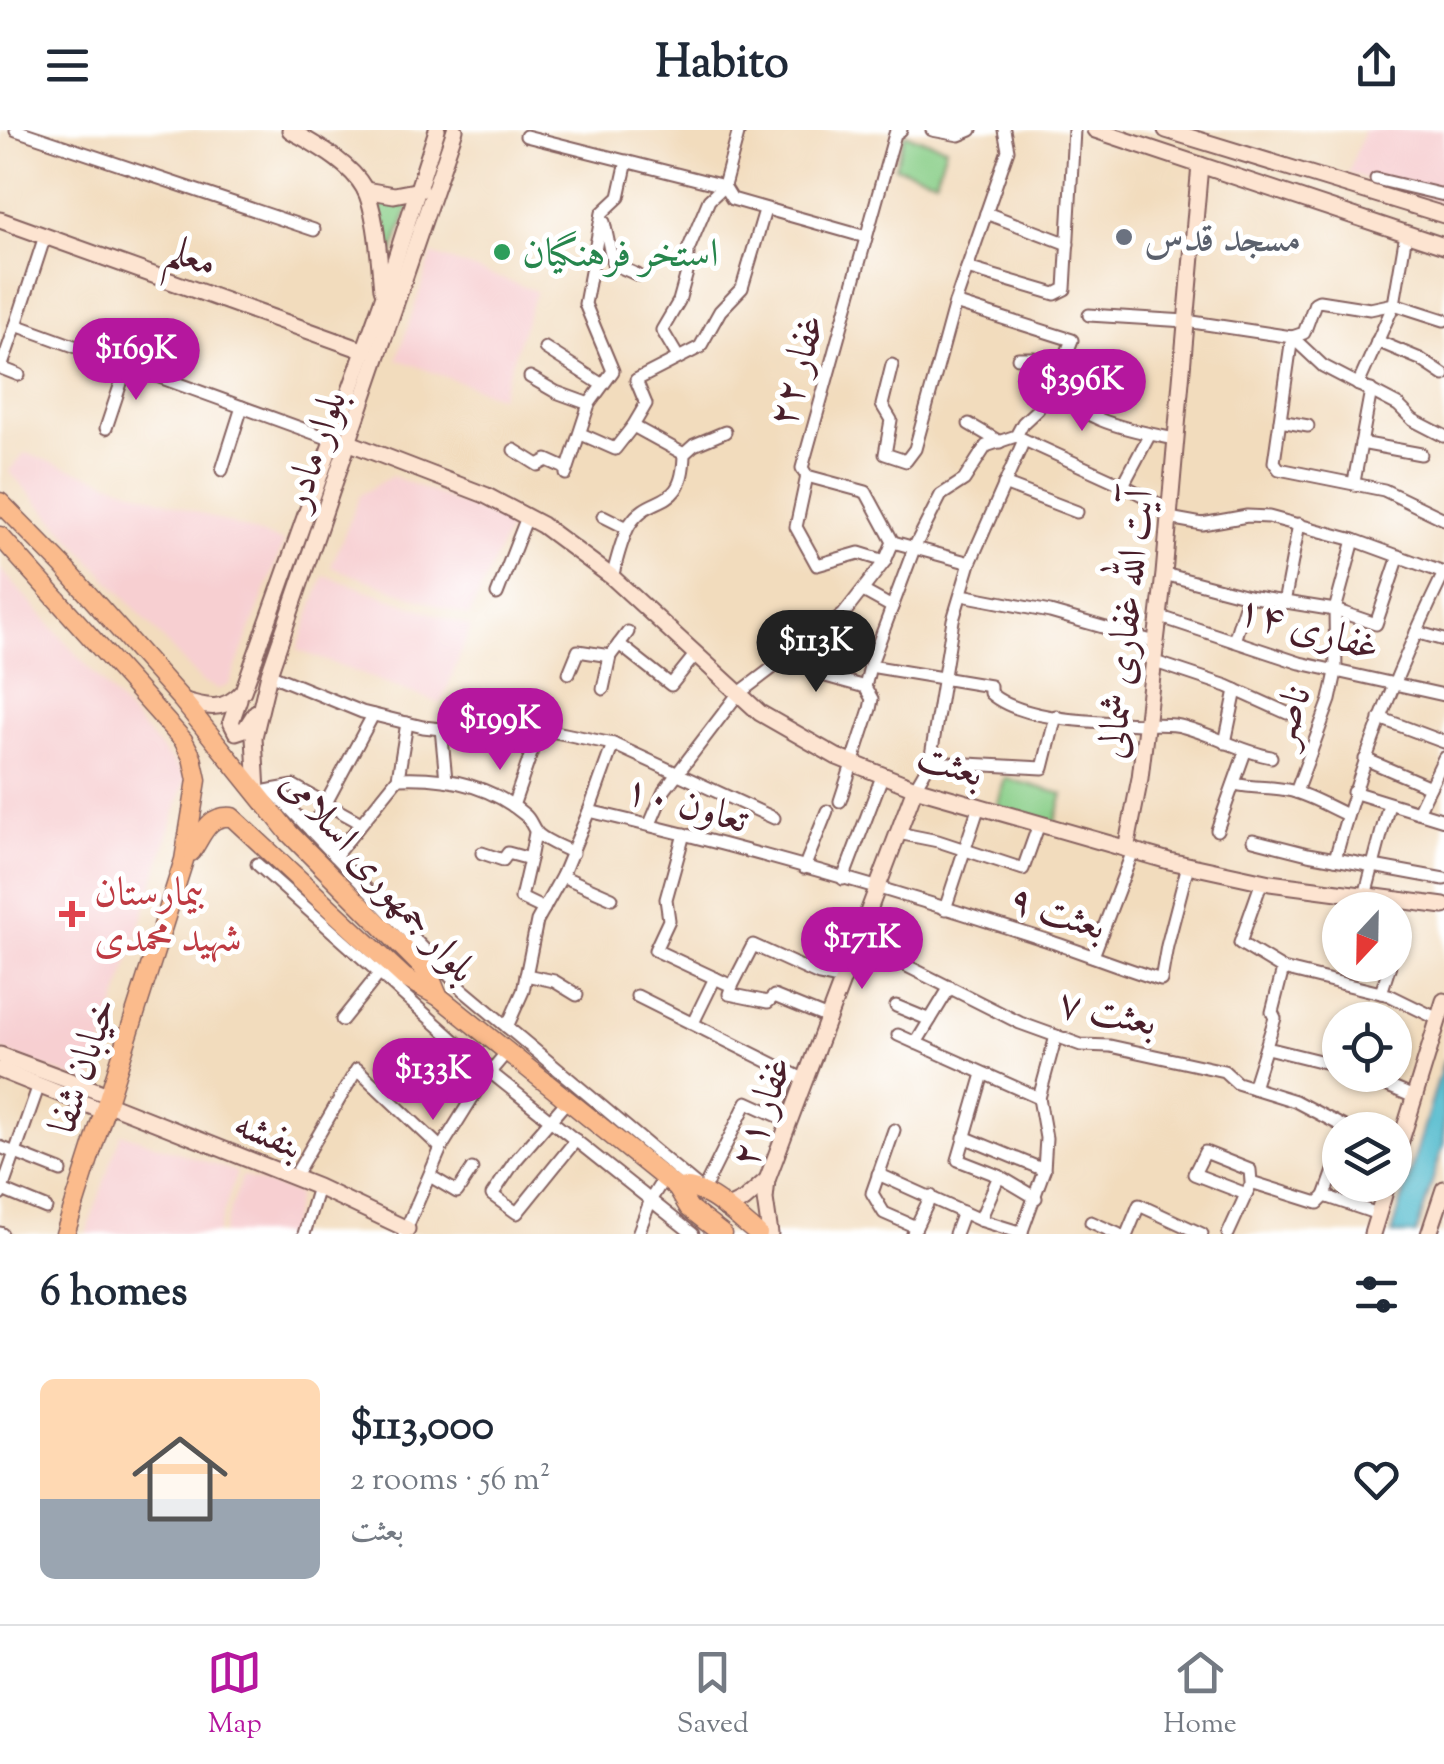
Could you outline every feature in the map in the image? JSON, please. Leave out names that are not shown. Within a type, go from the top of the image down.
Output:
[{"type":"main road","name":"بلوار جمهوری اسلامی","points":[[0,502],[264,791],[289,833],[429,974],[438,996],[671,1183],[702,1192],[758,1234]]},
{"type":"main road","points":[[0,536],[183,740],[197,780],[184,860]]},
{"type":"main road","points":[[184,860],[209,823],[232,816],[400,984],[438,996]]},
{"type":"main road","name":"خیابان شفا","points":[[65,1234],[184,860]]},
{"type":"main road","points":[[671,1183],[687,1218],[722,1234]]},
{"type":"street","points":[[16,130],[314,230]]},
{"type":"street","points":[[290,130],[350,170],[365,190],[378,248],[383,298]]},
{"type":"street","name":"بلوار مادر","points":[[264,791],[254,737],[269,674],[342,441],[364,351],[437,130]]},
{"type":"street","name":"بلوار مادر","points":[[262,705],[245,729],[236,732],[231,722],[342,441],[455,130]]},
{"type":"street","points":[[678,357],[662,330],[680,300],[688,269],[688,250],[709,200],[724,186],[739,130]]},
{"type":"street","name":"غفار ۲۲","points":[[893,542],[866,492],[807,476],[802,468],[895,134],[900,130]]},
{"type":"street","points":[[932,130],[959,135],[971,130]]},
{"type":"street","points":[[892,365],[882,404],[891,420],[885,454],[906,461],[914,449],[955,304],[1008,150],[1004,130]]},
{"type":"street","points":[[967,268],[1055,294],[1065,290],[1074,130]]},
{"type":"street","points":[[1094,130],[1443,245]]},
{"type":"street","points":[[1166,130],[1203,136],[1444,215]]},
{"type":"street","points":[[526,136],[724,186],[732,198],[765,210],[866,237]]},
{"type":"street","points":[[581,434],[615,450],[646,404],[636,380],[612,371],[585,304],[602,213],[619,197],[628,162]]},
{"type":"street","name":"آیت الله غفاری شمالی","points":[[1129,850],[1164,574],[1200,165]]},
{"type":"street","points":[[1376,179],[1444,194]]},
{"type":"street","points":[[365,190],[394,195],[420,190]]},
{"type":"street","points":[[636,380],[700,347],[720,310],[742,288],[765,210]]},
{"type":"street","points":[[602,213],[613,264],[638,275]]},
{"type":"street","points":[[986,213],[1068,244]]},
{"type":"street","name":"معلم","points":[[0,220],[364,351]]},
{"type":"street","points":[[1358,385],[1394,304],[1406,234]]},
{"type":"street","points":[[19,375],[1,368],[45,236]]},
{"type":"street","points":[[1089,316],[1186,321],[1292,337],[1304,332],[1319,301],[1370,309],[1394,304],[1444,320]]},
{"type":"street","points":[[955,304],[1072,340],[1055,378],[1058,388],[1092,416],[1175,440]]},
{"type":"street","points":[[16,325],[342,441]]},
{"type":"street","points":[[1292,337],[1323,366],[1398,405],[1426,430],[1444,436]]},
{"type":"street","points":[[1292,337],[1274,462],[1279,469],[1354,482],[1401,496],[1444,519]]},
{"type":"street","points":[[1377,342],[1420,359],[1444,375]]},
{"type":"street","points":[[545,348],[600,384]]},
{"type":"street","points":[[1018,358],[1062,365]]},
{"type":"street","points":[[106,428],[127,365]]},
{"type":"street","points":[[514,450],[538,465],[547,460],[566,472],[589,404],[612,371]]},
{"type":"street","points":[[530,377],[589,404]]},
{"type":"street","points":[[1354,482],[1372,390]]},
{"type":"street","points":[[222,470],[242,407]]},
{"type":"street","points":[[915,788],[930,762],[953,620],[970,563],[1004,484],[1023,423],[1038,409]]},
{"type":"street","points":[[1280,420],[1308,426]]},
{"type":"street","points":[[969,424],[1000,442]]},
{"type":"street","points":[[633,426],[684,454]]},
{"type":"street","points":[[612,578],[633,519],[672,495],[683,477],[684,454],[694,445],[725,432]]},
{"type":"street","points":[[1122,484],[1150,434]]},
{"type":"street","points":[[840,801],[870,709],[872,699],[865,687],[870,666],[915,546],[941,495],[964,480],[986,446],[1020,438],[1122,484],[1170,514],[1202,524],[1247,516],[1299,524],[1444,573],[1380,718],[1335,859]]},
{"type":"street","name":"بعثت","points":[[342,441],[485,495],[527,518],[612,578],[760,713],[852,762],[915,788],[1129,850],[1262,881],[1338,892]]},
{"type":"street","points":[[1361,443],[1422,454]]},
{"type":"street","points":[[807,476],[796,527],[818,566],[859,553],[885,561]]},
{"type":"street","points":[[1004,484],[1077,512]]},
{"type":"street","points":[[602,516],[627,528]]},
{"type":"street","points":[[497,594],[527,518]]},
{"type":"street","points":[[1284,603],[1299,524]]},
{"type":"street","name":"ناصر","points":[[1296,792],[1330,700],[1336,672],[1335,610],[1354,540]]},
{"type":"street","points":[[650,824],[664,790],[738,694],[843,615],[885,561],[893,542],[970,563]]},
{"type":"street","points":[[1164,574],[1248,596],[1335,610],[1376,624],[1399,556]]},
{"type":"street","points":[[862,591],[892,607]]},
{"type":"street","points":[[962,595],[1050,612],[1155,642]]},
{"type":"street","points":[[1234,641],[1248,596]]},
{"type":"street","name":"غفاری ۱۴","points":[[1158,616],[1336,672],[1444,695]]},
{"type":"street","points":[[604,689],[610,656],[628,632]]},
{"type":"street","points":[[1416,632],[1444,640]]},
{"type":"street","points":[[619,644],[671,686],[695,655]]},
{"type":"street","points":[[569,673],[578,651],[610,656]]},
{"type":"street","points":[[792,654],[822,675],[865,687]]},
{"type":"street","points":[[1152,661],[1236,690],[1287,713]]},
{"type":"street","points":[[870,666],[990,686],[990,692],[1003,705],[1056,716],[1182,726],[1245,752],[1271,757]]},
{"type":"street","points":[[269,674],[373,715],[536,739]]},
{"type":"street","points":[[1224,743],[1236,690]]},
{"type":"street","points":[[182,700],[212,708],[233,702],[243,691]]},
{"type":"street","points":[[311,831],[373,715]]},
{"type":"street","points":[[930,762],[1043,768],[1056,716]]},
{"type":"street","points":[[1380,718],[1444,742]]},
{"type":"street","points":[[334,856],[398,778],[407,723]]},
{"type":"street","points":[[441,728],[446,780]]},
{"type":"street","points":[[513,806],[541,729],[613,744],[774,818]]},
{"type":"street","points":[[589,811],[613,744]]},
{"type":"street","points":[[1217,830],[1245,752]]},
{"type":"street","points":[[1418,812],[1444,758]]},
{"type":"street","points":[[1365,760],[1430,787]]},
{"type":"street","points":[[842,879],[883,774]]},
{"type":"street","points":[[398,778],[475,786],[513,806],[529,818],[536,832],[572,853]]},
{"type":"street","points":[[1235,784],[1256,790],[1264,786],[1296,792],[1347,815]]},
{"type":"street","points":[[264,791],[294,786],[361,822]]},
{"type":"street","name":"غفار ۲۱","points":[[770,1234],[767,1180],[915,788]]},
{"type":"street","points":[[264,791],[311,831],[463,990],[702,1192],[746,1102],[789,1121]]},
{"type":"street","points":[[1354,792],[1444,820]]},
{"type":"street","points":[[1366,892],[1389,804]]},
{"type":"street","points":[[945,910],[979,806]]},
{"type":"street","name":"تعاون ۱۰","points":[[507,1027],[517,1008],[537,920],[562,876],[589,811],[650,824],[876,890]]},
{"type":"street","points":[[804,868],[828,811]]},
{"type":"street","points":[[898,833],[964,849],[1022,869],[1039,824]]},
{"type":"street","points":[[536,832],[522,898],[544,909]]},
{"type":"street","points":[[684,834],[666,899],[669,920],[655,950],[732,986]]},
{"type":"street","points":[[1253,840],[1444,879]]},
{"type":"street","points":[[1093,956],[1129,850]]},
{"type":"street","points":[[482,852],[503,860],[508,853],[530,859]]},
{"type":"street","points":[[256,864],[378,974],[400,984],[490,1072],[651,1200],[687,1218],[693,1234]]},
{"type":"street","name":"بعثت ۹","points":[[876,890],[1162,980],[1188,865]]},
{"type":"street","points":[[562,876],[612,898]]},
{"type":"street","points":[[1262,881],[1240,943],[1283,969],[1381,993],[1438,1019]]},
{"type":"street","name":"بعثت","points":[[1412,905],[1444,906]]},
{"type":"street","name":"بعثت ۷","points":[[856,944],[1020,1023],[1081,1045],[1110,1046],[1224,1070],[1237,1082],[1295,1101],[1322,1116]]},
{"type":"street","points":[[828,1018],[774,996],[768,1002],[729,994],[752,945],[818,975],[842,980]]},
{"type":"street","points":[[1253,1088],[1268,1048],[1283,969]]},
{"type":"street","points":[[342,1020],[378,974]]},
{"type":"street","points":[[526,975],[554,982],[577,994]]},
{"type":"street","points":[[692,1023],[715,978]]},
{"type":"street","points":[[1381,993],[1385,982]]},
{"type":"street","points":[[916,1043],[950,987]]},
{"type":"street","points":[[636,996],[805,1080]]},
{"type":"street","points":[[1409,1112],[1444,1001]]},
{"type":"street","points":[[896,1006],[930,1020]]},
{"type":"street","points":[[898,1035],[1038,1098]]},
{"type":"street","points":[[878,1174],[980,1220],[1022,1234],[1044,1170],[1046,1138],[1038,1098],[1056,1036]]},
{"type":"street","points":[[1268,1048],[1322,1062]]},
{"type":"street","points":[[405,1232],[441,1148],[507,1052]]},
{"type":"street","points":[[0,1055],[105,1103]]},
{"type":"street","points":[[294,1177],[358,1069],[441,1148]]},
{"type":"street","points":[[0,1070],[39,1086],[105,1103]]},
{"type":"street","points":[[983,1074],[958,1160],[999,1176],[1036,1198]]},
{"type":"street","points":[[39,1086],[1,1191],[46,1208]]},
{"type":"street","points":[[1402,1092],[1414,1097]]},
{"type":"street","points":[[567,1101],[515,1161],[492,1195],[518,1214],[576,1140]]},
{"type":"street","name":"بنفشه","points":[[105,1103],[318,1187],[405,1232]]},
{"type":"street","points":[[894,1130],[872,1193],[884,1213],[914,1230],[931,1196]]},
{"type":"street","points":[[964,1137],[1044,1170]]},
{"type":"street","points":[[602,1161],[616,1140]]},
{"type":"street","points":[[0,1146],[61,1171]]},
{"type":"street","points":[[1228,1234],[1249,1188],[1250,1170],[1205,1152],[1194,1174],[1249,1188],[1318,1204],[1322,1199]]},
{"type":"street","points":[[430,1176],[458,1192],[472,1169]]},
{"type":"street","points":[[980,1220],[999,1176]]},
{"type":"street","points":[[726,1209],[744,1200],[767,1180]]},
{"type":"street","points":[[638,1234],[651,1200],[671,1183]]},
{"type":"street","points":[[304,1234],[318,1187]]},
{"type":"street","points":[[1434,1232],[1443,1192]]},
{"type":"street","points":[[1343,1202],[1378,1214]]},
{"type":"street","points":[[1372,1234],[1382,1202]]},
{"type":"street","points":[[1126,1234],[1139,1205],[1175,1228],[1202,1234]]},
{"type":"street","points":[[955,1234],[963,1212]]},
{"type":"street","points":[[1091,1222],[1118,1234]]},
{"type":"shaded area","points":[[1364,130],[1444,130],[1444,204],[1348,173]]},
{"type":"shaded area","points":[[432,254],[536,291],[500,397],[397,359]]},
{"type":"shaded area","points":[[25,453],[284,542],[229,685],[219,689],[202,682],[9,471]]},
{"type":"shaded area","points":[[392,476],[511,524],[469,617],[331,567],[360,495]]},
{"type":"shaded area","name":"بیمارستان شهید محمدی","points":[[0,568],[186,777],[91,1085],[0,1050]]},
{"type":"shaded area","points":[[324,575],[471,627],[441,704],[297,650]]},
{"type":"shaded area","points":[[121,1133],[237,1172],[217,1234],[86,1234]]},
{"type":"shaded area","points":[[242,1176],[298,1194],[288,1234],[222,1234]]},
{"type":"green space","points":[[905,134],[946,147],[936,180],[895,167]]},
{"type":"green space","points":[[412,198],[389,263],[376,199]]},
{"type":"green space","points":[[1005,778],[1063,794],[1055,823],[997,807]]},
{"type":"water","points":[[1444,1059],[1444,1143],[1416,1234],[1392,1234],[1402,1202],[1412,1202],[1412,1167]]},
{"type":"place","name":"مسجد قدس","points":[[1124,237]]},
{"type":"place","name":"استخر فرهنگیان","points":[[502,252]]},
{"type":"place","name":"بیمارستان شهید محمدی","points":[[72,914]]}]
